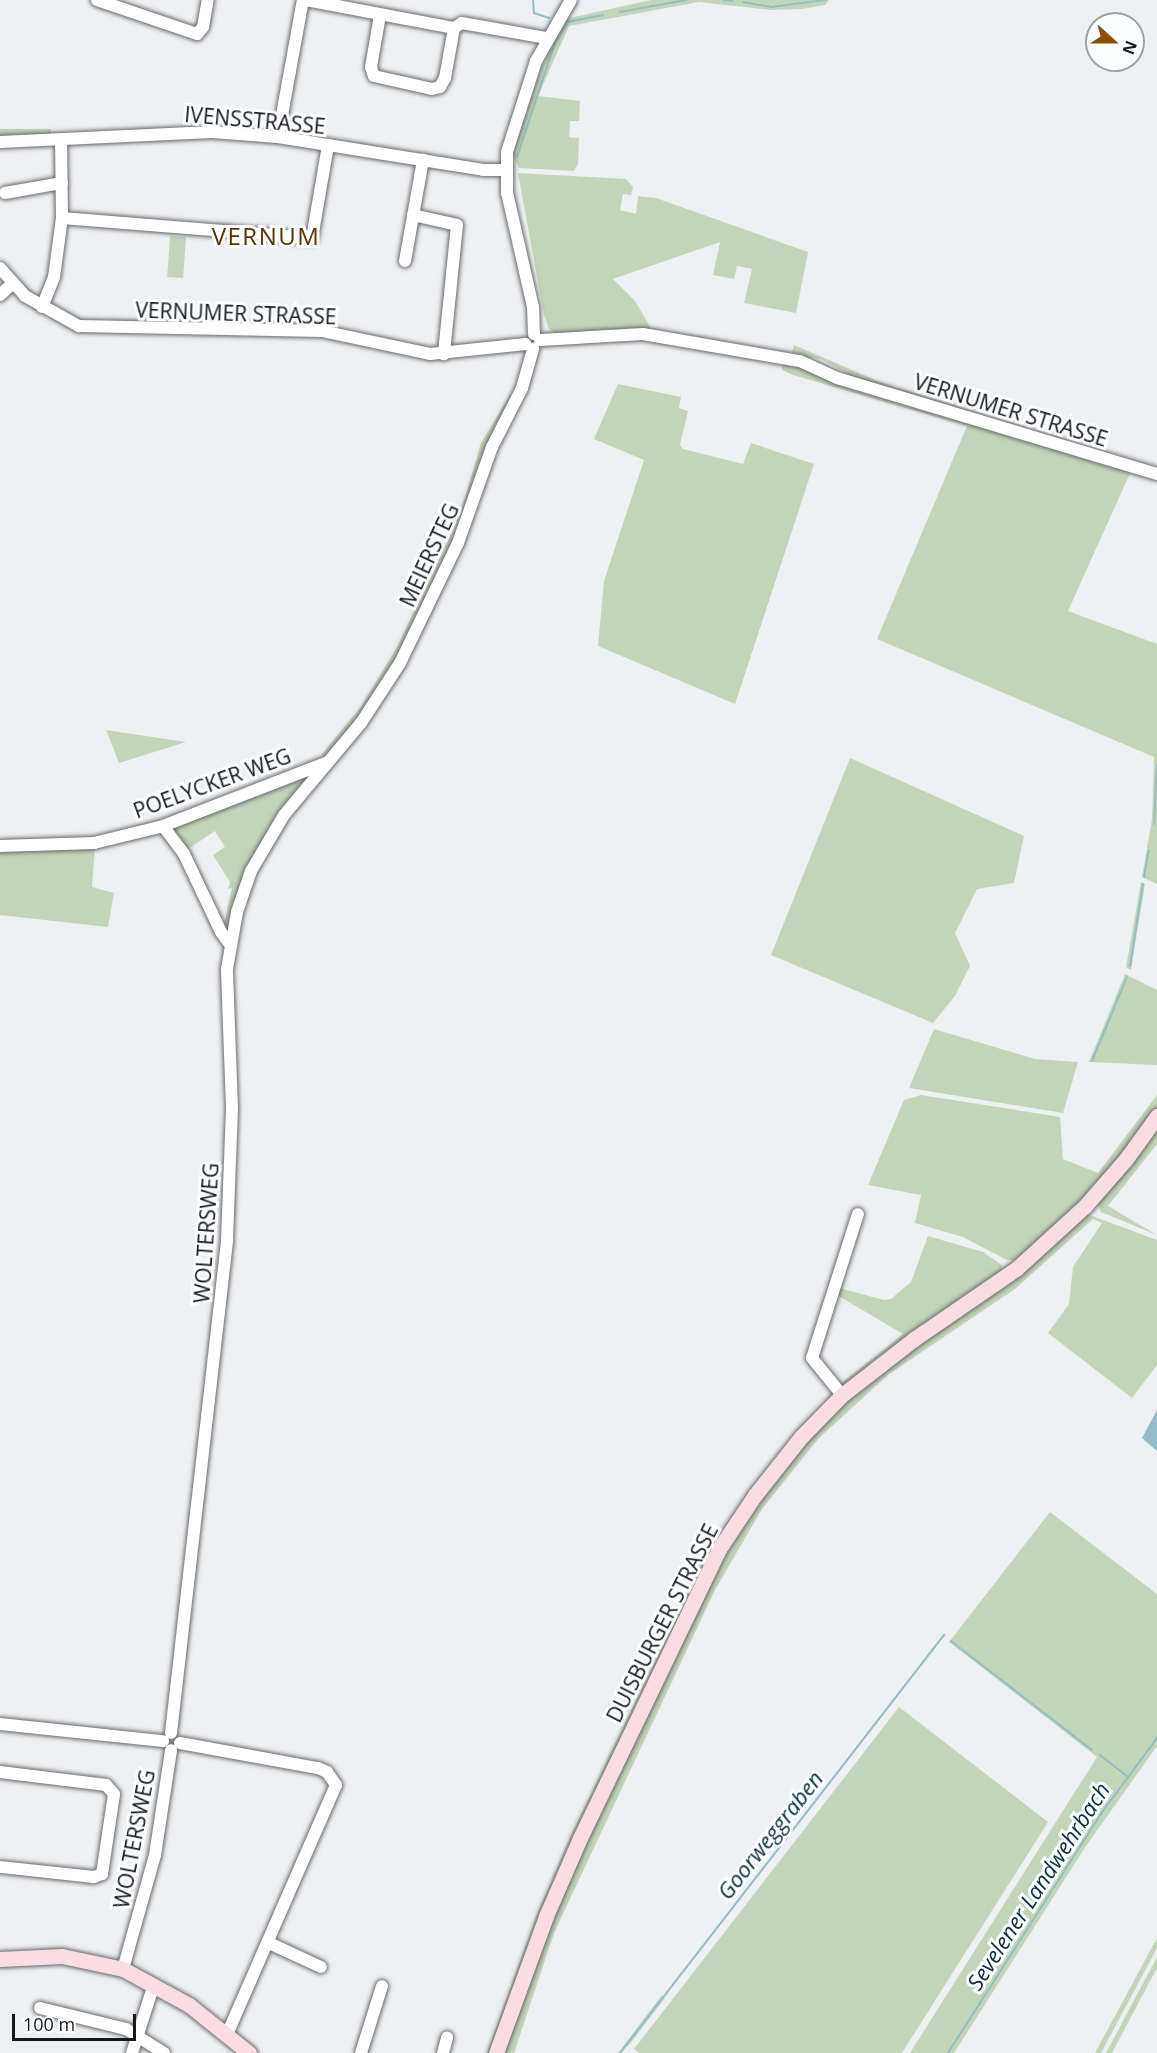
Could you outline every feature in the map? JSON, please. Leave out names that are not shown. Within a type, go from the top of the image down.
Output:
[{"type":"main road","name":"DUISBURGER STRASSE","points":[[496,2053],[546,1916],[580,1838],[719,1549],[801,1437],[842,1395],[1041,1247],[1085,1206],[1126,1159],[1157,1116]]},
{"type":"main road","points":[[0,1959],[62,1956],[123,1969],[154,1984],[249,2053]]},
{"type":"street","points":[[97,0],[197,34],[203,27],[208,0]]},
{"type":"street","points":[[278,137],[304,0],[454,28],[462,23],[546,38]]},
{"type":"street","name":"MEIERSTEG","points":[[329,761],[361,723],[407,648],[462,535],[489,454],[522,388],[533,342],[533,310],[506,170],[510,137],[546,38],[571,0]]},
{"type":"street","points":[[380,15],[371,67],[374,76],[432,89],[440,87],[445,78],[454,28]]},
{"type":"street","name":"IVENSSTRASSE","points":[[0,142],[212,132],[278,137],[423,160],[506,170]]},
{"type":"street","points":[[42,307],[54,277],[62,218],[62,140]]},
{"type":"street","points":[[62,218],[312,238],[328,145]]},
{"type":"street","points":[[405,261],[423,160]]},
{"type":"street","points":[[5,193],[62,183]]},
{"type":"street","points":[[413,215],[457,225],[444,354]]},
{"type":"street","name":"VERNUMER STRASSE","points":[[0,268],[12,284],[42,307],[69,324],[89,328],[322,331],[405,350],[444,354],[533,342],[643,334],[801,361],[821,362],[854,381],[1157,474]]},
{"type":"street","points":[[0,295],[12,284]]},
{"type":"street","name":"POELYCKER WEG","points":[[0,846],[94,843],[163,825],[329,761]]},
{"type":"street","name":"WOLTERSWEG","points":[[123,1969],[155,1855],[171,1742],[230,1206],[232,1108],[226,969],[230,943],[250,871],[264,845],[329,761]]},
{"type":"street","points":[[163,825],[184,854],[220,932],[230,943]]},
{"type":"street","points":[[842,1395],[812,1358],[858,1214]]},
{"type":"street","points":[[0,1724],[171,1742],[318,1768],[327,1772],[336,1785],[227,2035]]},
{"type":"street","points":[[0,1772],[106,1785],[114,1794],[102,1874],[94,1877],[0,1867]]},
{"type":"street","points":[[269,1943],[321,1967]]},
{"type":"street","points":[[132,2053],[154,1984]]},
{"type":"street","points":[[361,2053],[382,1986]]},
{"type":"street","points":[[40,2008],[137,2033],[164,2053]]},
{"type":"street","points":[[442,2053],[447,2038]]},
{"type":"green space","points":[[651,0],[829,0],[825,5],[802,9],[770,10],[699,2],[569,26],[538,96],[580,101],[579,121],[570,121],[569,137],[579,138],[578,164],[574,171],[519,168],[513,156],[523,118],[553,39],[565,19]]},
{"type":"green space","points":[[0,129],[51,129],[51,135],[0,139]]},
{"type":"green space","points":[[518,173],[626,179],[633,187],[631,195],[623,194],[620,210],[636,214],[638,196],[656,198],[808,252],[796,313],[744,303],[752,269],[737,266],[734,279],[713,275],[720,242],[613,279],[635,301],[652,330],[557,334],[549,329],[544,315]]},
{"type":"green space","points":[[170,236],[186,237],[183,278],[167,277]]},
{"type":"green space","points":[[794,345],[880,382],[1157,471],[853,377],[821,359],[791,355]]},
{"type":"green space","points":[[782,364],[799,364],[1131,471],[1068,611],[1157,644],[1157,884],[1142,877],[1152,819],[1154,757],[877,639],[967,426],[793,375],[782,370]]},
{"type":"green space","points":[[618,384],[681,397],[679,408],[688,411],[680,445],[683,449],[743,464],[751,443],[814,464],[735,704],[598,646],[604,581],[644,460],[594,439]]},
{"type":"green space","points":[[510,395],[513,398],[457,536],[382,686],[329,756],[321,755],[360,708],[397,647],[461,511],[481,443]]},
{"type":"green space","points":[[106,730],[186,742],[119,763]]},
{"type":"green space","points":[[850,758],[1024,836],[1014,883],[977,889],[955,933],[970,966],[955,996],[933,1023],[771,955]]},
{"type":"green space","points":[[306,772],[309,780],[287,805],[229,929],[223,929],[232,888],[228,889],[230,882],[213,855],[225,847],[215,831],[185,851],[171,829],[297,781]]},
{"type":"green space","points":[[95,845],[92,887],[114,893],[108,927],[0,915],[0,851]]},
{"type":"green space","points":[[1141,882],[1145,884],[1131,970],[1126,967]]},
{"type":"green space","points":[[1125,974],[1157,990],[1157,1065],[1089,1062]]},
{"type":"green space","points":[[934,1029],[1035,1059],[1078,1062],[1063,1113],[909,1088]]},
{"type":"green space","points":[[921,1095],[1060,1117],[1063,1159],[1098,1173],[1157,1095],[1157,1108],[1097,1187],[1018,1261],[1007,1260],[963,1237],[915,1223],[921,1195],[868,1185],[904,1100]]},
{"type":"green space","points":[[1157,1126],[1157,1144],[1108,1206],[1157,1235],[1101,1212],[1096,1201]]},
{"type":"green space","points":[[1084,1213],[1157,1240],[1157,1365],[1132,1398],[1048,1333],[1069,1304],[1073,1267],[1102,1223],[1093,1219],[1015,1289],[889,1374],[819,1438],[762,1509],[715,1590],[554,1933],[514,2053],[500,2053],[549,1918],[727,1543],[779,1471],[850,1394]]},
{"type":"green space","points":[[928,1236],[983,1252],[1002,1265],[1001,1274],[844,1387],[839,1385],[903,1334],[837,1295],[839,1288],[884,1300],[891,1299],[911,1282]]},
{"type":"green space","points":[[1050,1512],[1157,1594],[1157,1746],[1086,1846],[954,2053],[910,2053],[1097,1757],[949,1642]]},
{"type":"green space","points":[[714,1539],[718,1541],[492,2053],[487,2053],[537,1914],[571,1835]]},
{"type":"green space","points":[[899,1707],[1048,1822],[902,2053],[639,2053],[634,2049]]},
{"type":"green space","points":[[1157,1938],[1157,1948],[1101,2053],[1095,2053]]},
{"type":"green space","points":[[1157,1957],[1157,1968],[1112,2053],[1106,2053]]},
{"type":"green space","points":[[662,1995],[665,1998],[629,2045],[618,2053]]},
{"type":"water","points":[[1157,1410],[1157,1451],[1142,1438]]},
{"type":"waterway","points":[[533,0],[534,13],[549,18]]},
{"type":"waterway","points":[[620,12],[686,0]]},
{"type":"waterway","points":[[723,0],[732,1]]},
{"type":"waterway","points":[[743,2],[771,7],[825,0]]},
{"type":"waterway","points":[[562,23],[603,15]]},
{"type":"waterway","points":[[517,157],[555,43],[567,24]]},
{"type":"waterway","points":[[1154,824],[1157,765]]},
{"type":"waterway","points":[[1144,877],[1149,850]]},
{"type":"waterway","points":[[1130,966],[1143,884]]},
{"type":"waterway","points":[[1092,1061],[1127,977]]},
{"type":"waterway","name":"Goorweggraben","points":[[620,2053],[944,1635]]},
{"type":"waterway","name":"Goorweggraben","points":[[951,1641],[1092,1750]]},
{"type":"waterway","name":"Sevelener Landwehrbach","points":[[948,2053],[1103,1811],[1157,1738]]},
{"type":"waterway","name":"Goorweggraben","points":[[1100,1755],[1128,1777]]},
{"type":"district","name":"VERNUM","points":[[266,236]]}]
